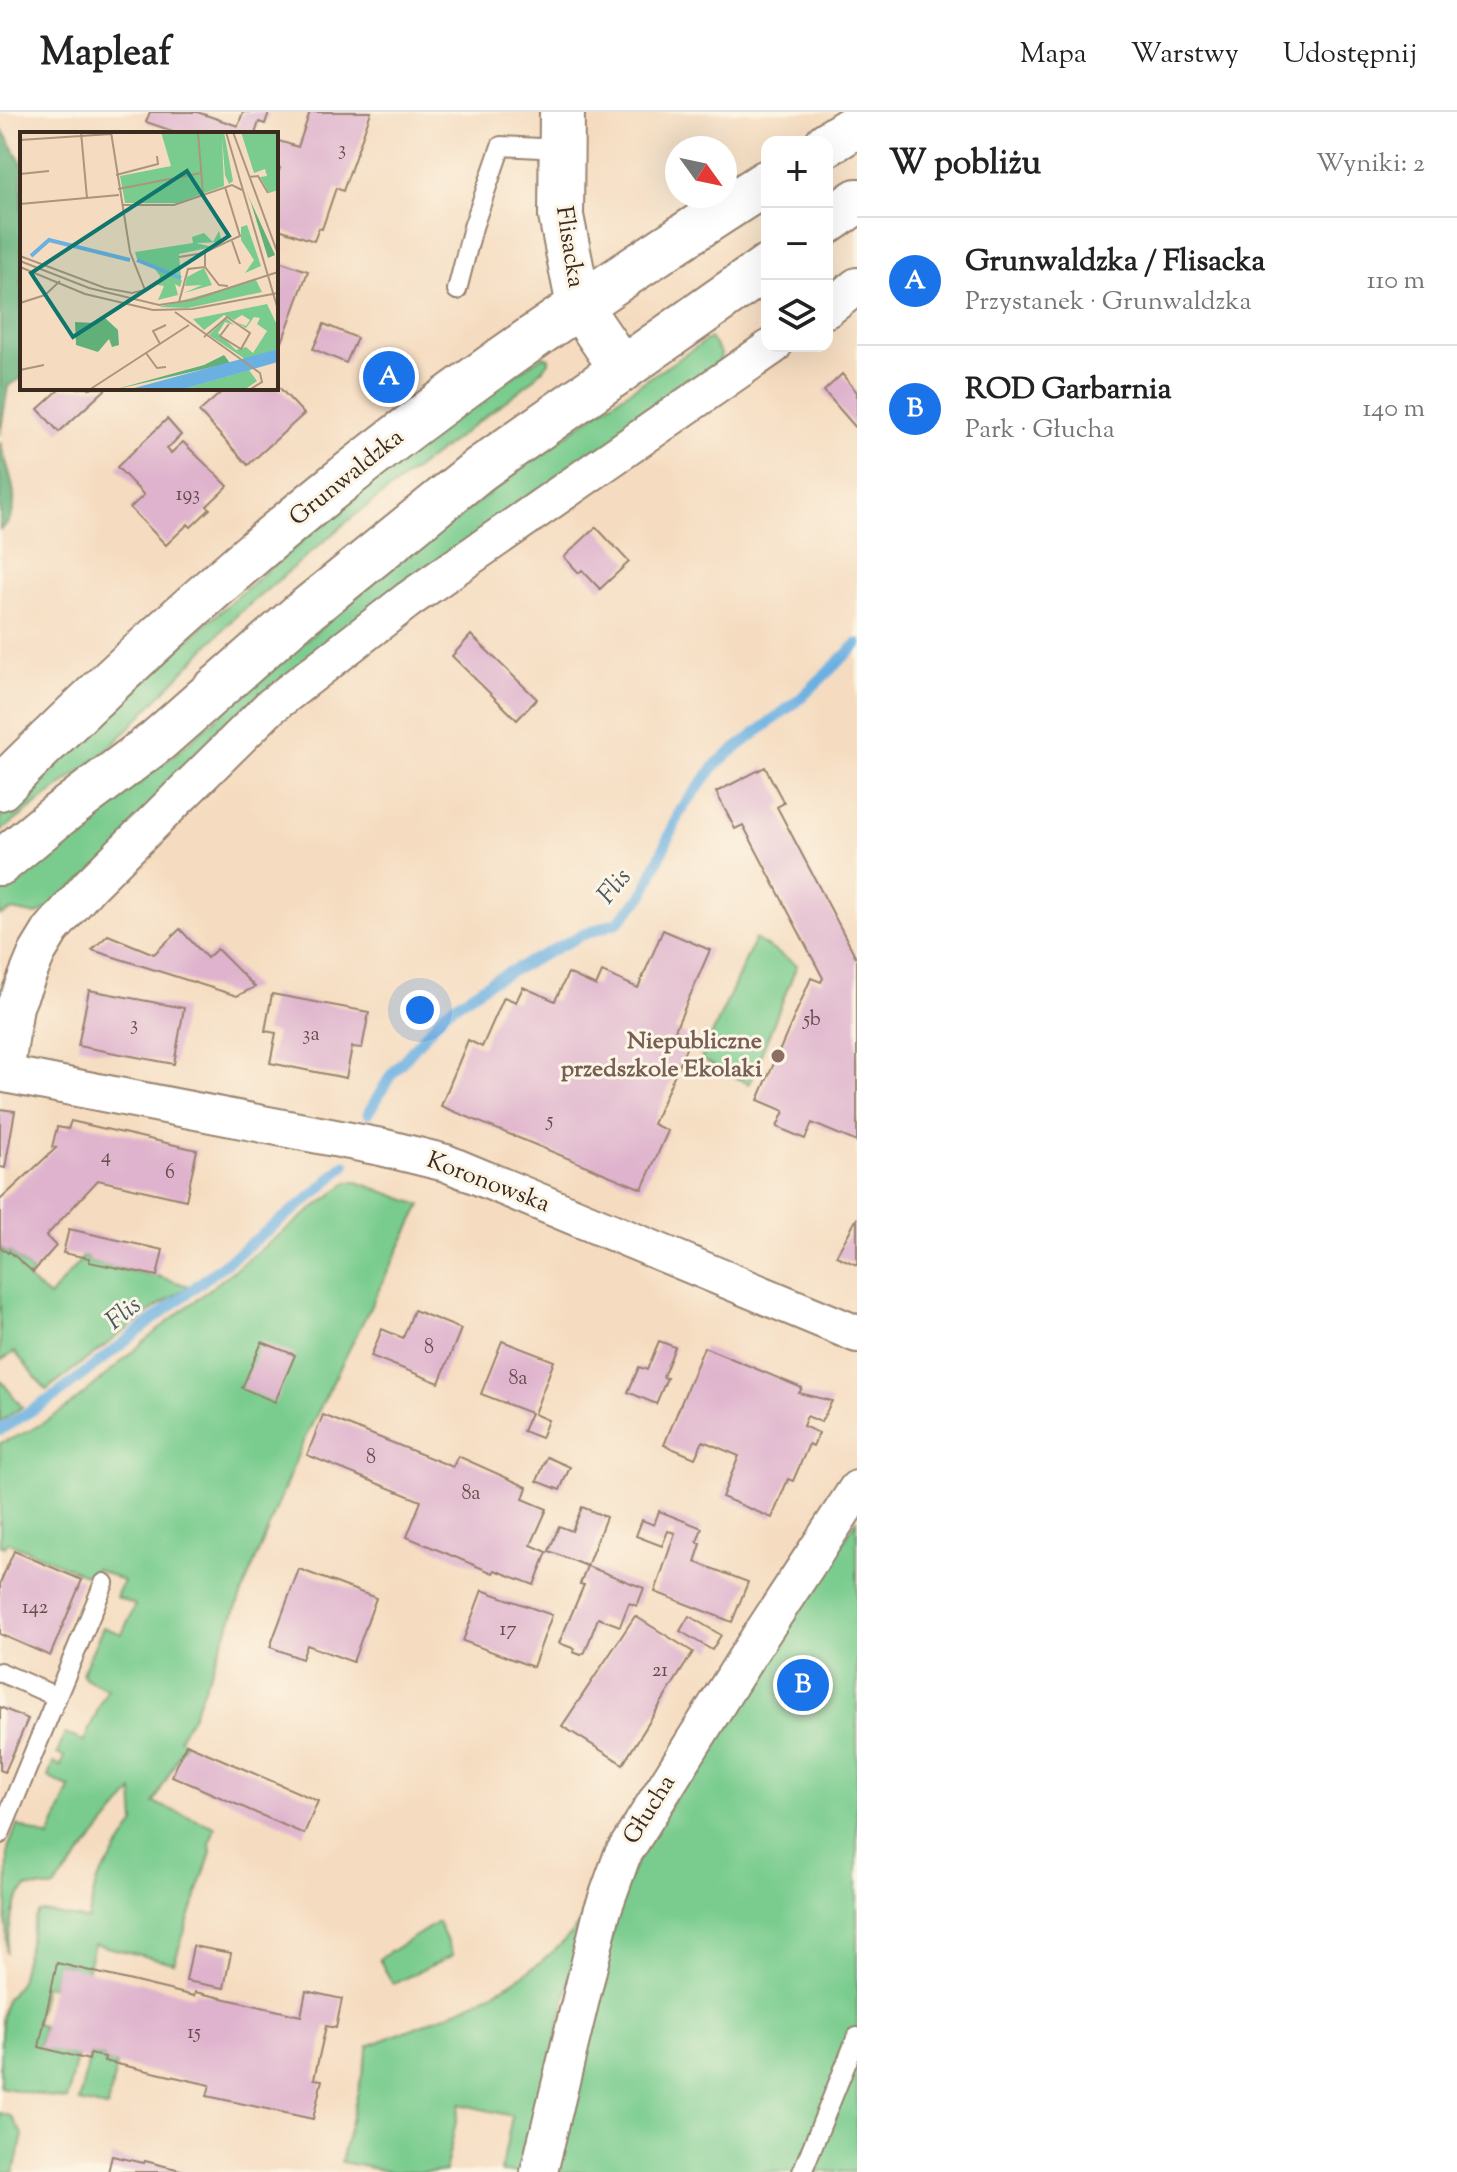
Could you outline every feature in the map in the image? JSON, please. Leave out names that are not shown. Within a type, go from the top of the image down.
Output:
[{"type":"main road","points":[[833,140],[857,125]]},
{"type":"main road","name":"Flisacka","points":[[561,130],[561,216],[579,306],[622,369]]},
{"type":"main road","name":"Grunwaldzka","points":[[0,788],[176,623],[327,492],[421,419],[579,306],[761,186]]},
{"type":"main road","points":[[833,218],[857,201]]},
{"type":"main road","points":[[0,863],[157,741],[367,559],[480,469],[761,271]]},
{"type":"street","points":[[833,304],[857,286]]},
{"type":"street","name":"Koronowska","points":[[764,352],[408,600],[270,707],[90,885],[51,930],[37,953],[15,1006],[5,1074],[381,1147],[446,1163],[857,1334]]},
{"type":"street","name":"Głucha","points":[[539,2172],[602,1912],[622,1856],[751,1650],[857,1489]]},
{"type":"lane","points":[[457,290],[473,227],[501,146],[561,130]]},
{"type":"lane","points":[[0,1834],[104,1583]]},
{"type":"lane","points":[[0,1672],[55,1696]]},
{"type":"lane","points":[[802,2172],[857,2037]]},
{"type":"green space","points":[[0,126],[20,160],[20,379],[8,386],[0,435]]},
{"type":"green space","points":[[710,338],[721,354],[719,363],[48,908],[36,915],[13,910],[0,915],[0,891],[4,887],[32,863],[37,865],[41,862],[41,856],[173,756],[373,582],[596,413]]},
{"type":"green space","points":[[542,356],[549,358],[549,362],[533,380],[349,520],[236,616],[109,749],[0,832],[0,818],[261,575],[399,462]]},
{"type":"green space","points":[[0,442],[14,500],[13,511],[0,530]]},
{"type":"green space","points":[[755,939],[797,965],[749,1084],[701,1059]]},
{"type":"green space","points":[[348,1182],[357,1182],[421,1205],[303,1442],[193,1715],[179,1738],[185,1743],[154,1803],[215,1827],[210,1843],[211,1852],[174,1963],[94,1944],[87,1972],[58,1963],[52,1987],[44,1986],[36,2024],[43,2026],[39,2046],[77,2057],[67,2100],[0,2087],[5,2002],[20,1981],[35,1918],[39,1912],[44,1912],[88,1920],[96,1883],[135,1823],[133,1791],[54,1888],[27,1887],[22,1893],[12,1918],[6,1953],[8,1849],[17,1825],[49,1838],[70,1788],[48,1777],[53,1763],[61,1766],[64,1757],[57,1754],[65,1734],[84,1741],[107,1689],[85,1678],[82,1673],[103,1627],[122,1634],[135,1605],[116,1597],[123,1581],[95,1568],[90,1577],[8,1542],[5,1547],[0,1545],[0,1443],[24,1434],[66,1408],[163,1326]]},
{"type":"green space","points":[[0,1247],[33,1272],[28,1279],[49,1297],[83,1257],[89,1258],[89,1262],[189,1286],[46,1390],[15,1352],[0,1361]]},
{"type":"green space","points":[[0,1379],[22,1407],[0,1422]]},
{"type":"green space","points":[[857,1520],[857,2172],[556,2172],[621,1896],[641,1850]]},
{"type":"green space","points":[[584,1917],[526,2172],[501,2172],[512,2116],[460,2104],[445,2172],[393,2172],[341,2162],[369,2046],[457,2010],[514,1981],[564,1942]]},
{"type":"green space","points":[[438,1922],[453,1955],[393,1984],[379,1959]]},
{"type":"green space","points":[[90,2054],[117,2064],[107,2108],[79,2102]]},
{"type":"green space","points":[[0,2113],[11,2116],[23,2135],[14,2172],[0,2172]]},
{"type":"building","points":[[150,112],[197,112],[238,126],[243,112],[269,112],[265,124],[259,122],[256,132],[175,132],[146,122]]},
{"type":"building","points":[[310,112],[371,112],[343,191],[336,188],[322,229],[319,228],[314,241],[278,229],[278,141],[298,147]]},
{"type":"building","points":[[278,261],[308,271],[282,342],[278,341]]},
{"type":"building","points":[[324,324],[357,338],[346,363],[313,349]]},
{"type":"building","points":[[842,374],[857,392],[857,429],[824,391]]},
{"type":"building","points":[[278,386],[304,414],[248,465],[199,412],[224,390],[278,390]]},
{"type":"building","points":[[59,390],[105,390],[59,432],[38,409]]},
{"type":"building","points":[[167,419],[181,435],[167,449],[171,453],[183,442],[228,486],[207,506],[210,509],[166,545],[130,508],[144,495],[117,467]]},
{"type":"building","points":[[596,527],[629,562],[600,589],[564,557]]},
{"type":"building","points":[[471,635],[537,699],[517,720],[452,656]]},
{"type":"building","points":[[765,767],[784,803],[777,807],[857,959],[857,1142],[812,1123],[805,1139],[777,1127],[784,1111],[758,1100],[811,978],[821,982],[823,978],[743,825],[735,829],[716,792]]},
{"type":"building","points":[[180,929],[207,958],[217,949],[255,987],[237,996],[92,950],[108,935],[154,954]]},
{"type":"building","points":[[663,930],[710,950],[675,1030],[691,1037],[653,1124],[668,1131],[642,1189],[441,1106],[468,1040],[482,1047],[504,997],[516,1002],[523,987],[555,1001],[568,973],[596,986],[602,972],[638,988]]},
{"type":"building","points":[[89,990],[184,1008],[174,1064],[78,1046]]},
{"type":"building","points":[[272,994],[369,1012],[362,1048],[352,1047],[346,1078],[270,1063],[276,1033],[265,1031]]},
{"type":"building","points":[[0,1109],[15,1111],[5,1168],[0,1167]]},
{"type":"building","points":[[71,1121],[197,1150],[186,1200],[98,1180],[46,1236],[56,1246],[33,1272],[0,1247],[0,1200],[56,1148],[52,1147],[57,1127],[68,1129]]},
{"type":"building","points":[[857,1218],[857,1265],[836,1256]]},
{"type":"building","points":[[69,1229],[163,1250],[157,1276],[89,1262],[89,1258],[63,1253]]},
{"type":"building","points":[[414,1310],[461,1329],[439,1383],[371,1356],[382,1329],[403,1338]]},
{"type":"building","points":[[502,1341],[554,1361],[534,1414],[548,1420],[541,1438],[523,1431],[531,1413],[481,1394]]},
{"type":"building","points":[[659,1341],[675,1347],[656,1404],[628,1392],[639,1367],[647,1370]]},
{"type":"building","points":[[262,1342],[295,1355],[275,1402],[242,1388]]},
{"type":"building","points":[[704,1347],[802,1388],[799,1393],[832,1401],[821,1422],[807,1416],[803,1426],[819,1433],[813,1446],[809,1444],[793,1481],[788,1479],[772,1518],[722,1497],[739,1456],[703,1441],[695,1458],[664,1445]]},
{"type":"building","points":[[323,1415],[453,1467],[458,1456],[527,1487],[523,1499],[547,1509],[531,1545],[547,1552],[534,1585],[495,1570],[493,1573],[407,1537],[421,1501],[307,1455]]},
{"type":"building","points":[[547,1457],[570,1467],[560,1490],[537,1481]]},
{"type":"building","points":[[582,1507],[606,1517],[587,1566],[549,1551],[559,1526],[572,1531]]},
{"type":"building","points":[[659,1511],[702,1528],[695,1562],[748,1582],[732,1622],[655,1592],[675,1533],[668,1531],[662,1546],[636,1536],[642,1520],[654,1525]]},
{"type":"building","points":[[14,1551],[82,1580],[50,1656],[0,1634],[0,1583]]},
{"type":"building","points":[[587,1566],[644,1588],[637,1606],[629,1603],[620,1626],[598,1618],[581,1655],[559,1643],[584,1585],[580,1584]]},
{"type":"building","points":[[299,1569],[376,1598],[353,1662],[307,1645],[302,1659],[270,1647]]},
{"type":"building","points":[[482,1590],[552,1615],[533,1667],[463,1641]]},
{"type":"building","points":[[635,1616],[693,1652],[623,1764],[562,1726]]},
{"type":"building","points":[[689,1616],[721,1635],[712,1650],[680,1631]]},
{"type":"building","points":[[0,1707],[28,1719],[5,1772],[0,1770]]},
{"type":"building","points":[[186,1744],[318,1801],[304,1834],[172,1776]]},
{"type":"building","points":[[193,1946],[231,1953],[224,1988],[186,1981]]},
{"type":"building","points":[[57,1963],[194,1996],[195,1992],[301,2016],[306,1991],[342,1999],[336,2028],[326,2026],[314,2079],[322,2080],[313,2119],[207,2096],[210,2085],[104,2061],[105,2057],[90,2054],[89,2060],[39,2047]]},
{"type":"building","points":[[112,2156],[145,2161],[188,2172],[108,2172]]},
{"type":"waterway","name":"Flis","points":[[368,1113],[391,1075],[445,1012],[490,982],[582,935],[618,922],[643,895],[680,811],[717,763],[801,698],[857,644]]},
{"type":"waterway","name":"Flis","points":[[0,1430],[58,1394],[313,1195],[345,1165]]},
{"type":"place","name":"Grunwaldzka / Flisacka","points":[[389,377]]},
{"type":"place","name":"Niepubliczne przedszkole Ekolaki","points":[[778,1056]]},
{"type":"place","name":"ROD Garbarnia","points":[[803,1685]]}]
